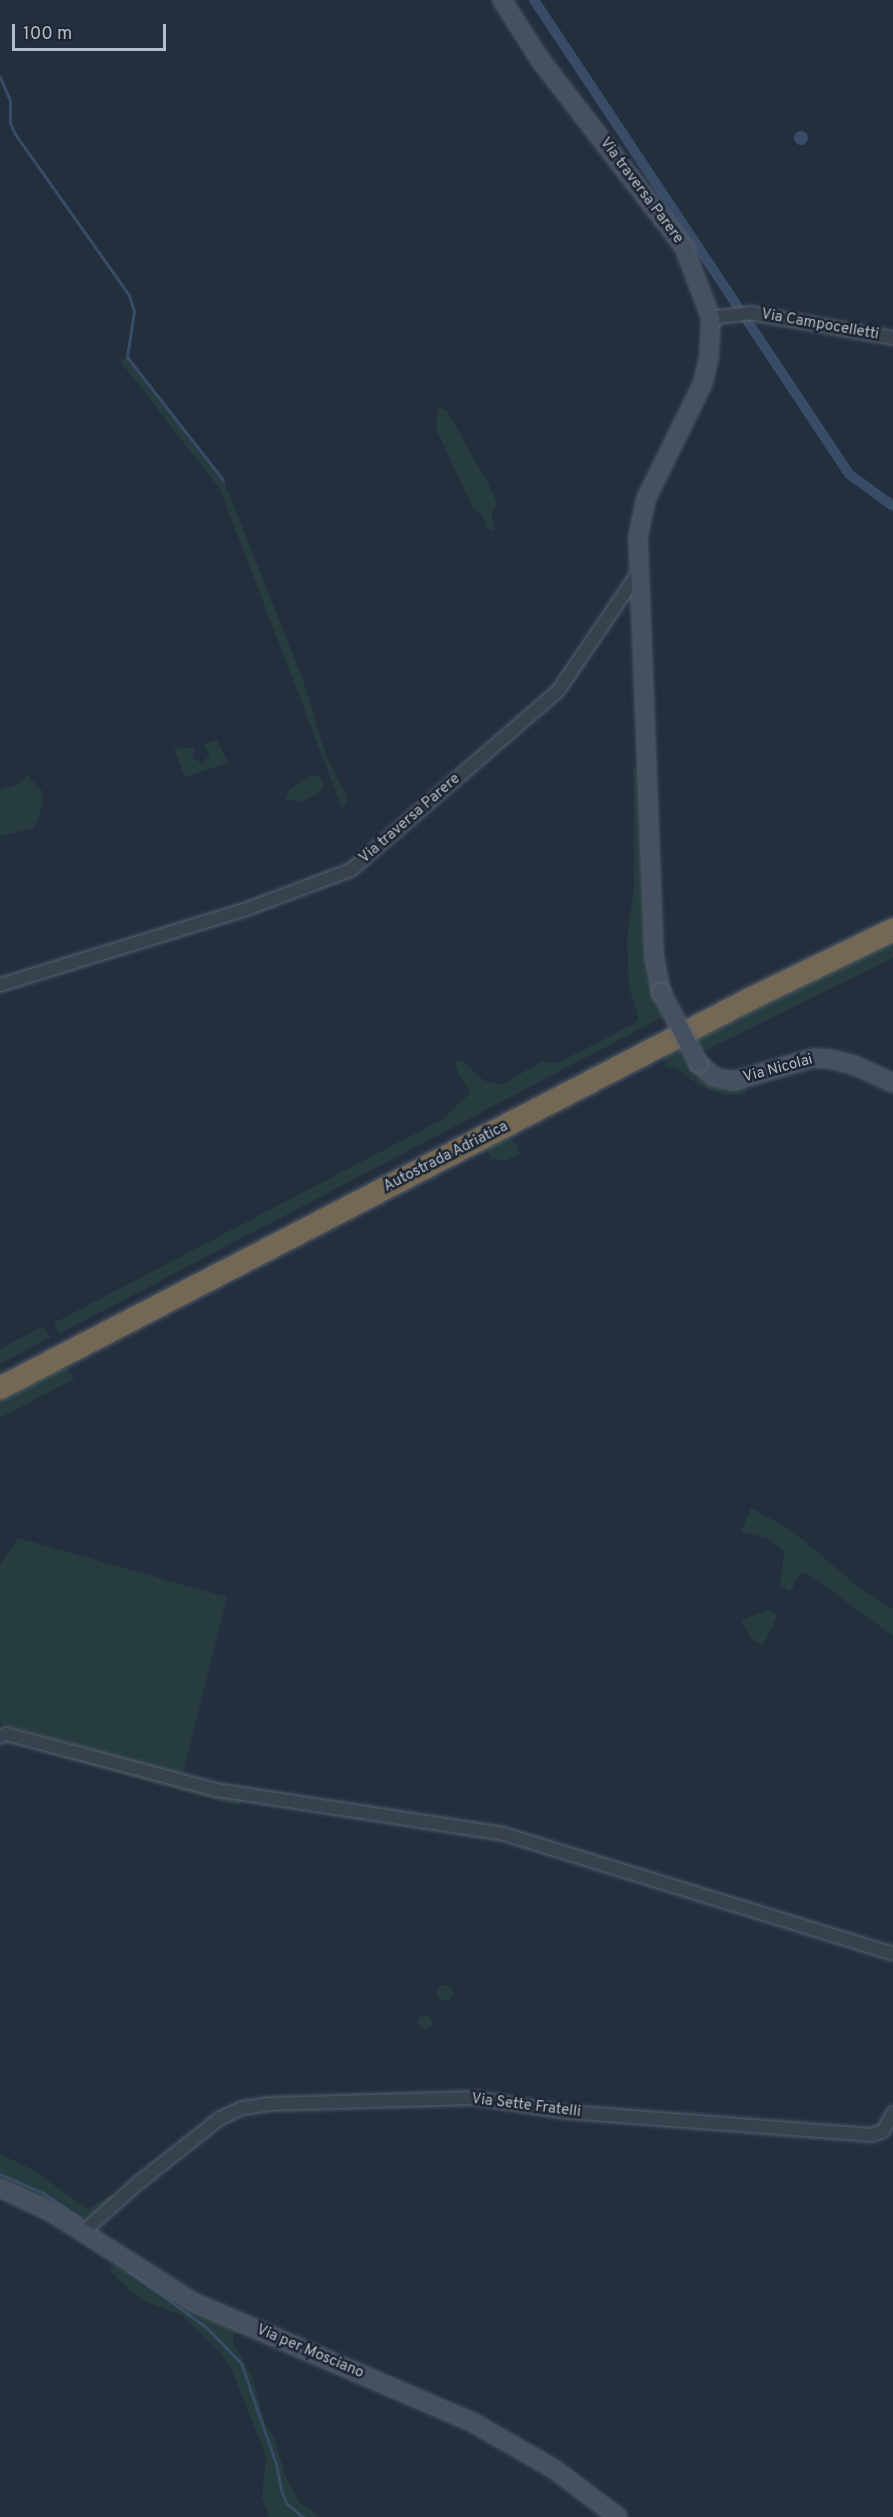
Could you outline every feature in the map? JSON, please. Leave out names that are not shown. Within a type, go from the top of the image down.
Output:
[{"type":"highway","name":"Autostrada Adriatica","points":[[0,1373],[737,990],[893,915]]},
{"type":"highway","name":"Autostrada Adriatica","points":[[0,1388],[750,999],[893,930]]},
{"type":"street","name":"Via traversa Parere","points":[[502,0],[541,61],[684,246],[711,318],[709,357],[703,383],[646,499],[639,525],[639,572],[648,725],[654,956],[661,992],[699,1064]]},
{"type":"street","name":"Via Campocelletti","points":[[711,318],[750,313],[893,338]]},
{"type":"street","name":"Via traversa Parere","points":[[0,985],[231,915],[351,870],[558,691],[639,572]]},
{"type":"street","name":"Via Nicolai","points":[[699,1064],[714,1077],[734,1081],[813,1058],[830,1059],[893,1083]]},
{"type":"street","points":[[0,1737],[6,1734],[217,1790],[504,1834],[893,1954]]},
{"type":"street","name":"Via Sette Fratelli","points":[[83,2232],[137,2184],[219,2119],[242,2108],[269,2104],[475,2098],[567,2112],[872,2135],[883,2131],[893,2113]]},
{"type":"street","name":"Via per Mosciano","points":[[0,2188],[83,2232],[193,2302],[472,2422],[554,2469],[618,2517]]},
{"type":"green space","points":[[127,357],[223,480],[217,485],[121,362]]},
{"type":"green space","points":[[438,408],[446,409],[490,487],[497,503],[492,514],[494,531],[487,529],[483,517],[472,506],[436,429]]},
{"type":"green space","points":[[216,479],[224,481],[303,680],[327,758],[346,795],[346,804],[342,808]]},
{"type":"green space","points":[[217,740],[228,763],[185,777],[174,749],[195,747],[192,758],[202,763],[210,755],[203,745]]},
{"type":"green space","points":[[643,767],[649,976],[663,1017],[59,1334],[54,1323],[443,1119],[470,1093],[456,1068],[456,1060],[464,1062],[484,1081],[503,1084],[541,1062],[558,1063],[635,1023],[639,1019],[629,988],[627,937],[634,887],[633,769]]},
{"type":"green space","points":[[27,775],[42,791],[43,804],[34,828],[0,836],[0,790],[19,784]]},
{"type":"green space","points":[[319,775],[324,785],[317,795],[298,802],[285,799],[290,789],[310,776]]},
{"type":"green space","points":[[893,939],[893,958],[700,1053],[693,1041]]},
{"type":"green space","points":[[680,1048],[690,1063],[746,1083],[747,1090],[742,1095],[725,1095],[700,1086],[677,1068],[665,1067],[665,1055]]},
{"type":"green space","points":[[507,1135],[518,1146],[519,1154],[506,1161],[491,1158],[485,1145]]},
{"type":"green space","points":[[43,1326],[51,1337],[0,1364],[0,1349]]},
{"type":"green space","points":[[66,1365],[74,1379],[0,1418],[0,1399]]},
{"type":"green space","points":[[751,1508],[791,1530],[861,1589],[893,1609],[893,1636],[810,1575],[801,1573],[790,1592],[780,1585],[784,1552],[768,1538],[741,1532]]},
{"type":"green space","points":[[18,1538],[227,1597],[182,1777],[0,1723],[0,1564]]},
{"type":"green space","points":[[768,1610],[778,1614],[763,1646],[752,1640],[741,1620]]},
{"type":"green space","points":[[43,1746],[245,1798],[238,1805],[222,1802],[42,1752]]},
{"type":"green space","points":[[442,1985],[448,1985],[453,1993],[451,1999],[442,2001],[437,1996],[437,1990]]},
{"type":"green space","points":[[425,2015],[430,2017],[432,2022],[430,2027],[425,2029],[420,2027],[418,2022],[420,2017]]},
{"type":"green space","points":[[0,2154],[31,2169],[88,2209],[111,2195],[116,2200],[87,2222],[71,2218],[0,2181]]},
{"type":"green space","points":[[116,2262],[243,2330],[233,2336],[233,2342],[252,2376],[265,2423],[274,2438],[287,2479],[299,2502],[320,2517],[269,2517],[262,2498],[266,2456],[231,2368],[219,2351],[182,2315],[143,2301],[124,2285],[109,2270]]},
{"type":"water","points":[[798,131],[804,131],[808,138],[804,145],[798,145],[794,141],[794,135]]},
{"type":"waterway","points":[[534,0],[849,474],[893,506]]},
{"type":"waterway","points":[[0,77],[10,100],[10,123],[15,134],[129,295],[134,311],[127,357],[223,480]]},
{"type":"waterway","points":[[0,2174],[43,2193],[81,2218]]},
{"type":"waterway","points":[[128,2271],[206,2327],[241,2363],[276,2464],[281,2490],[287,2504],[303,2517]]}]
